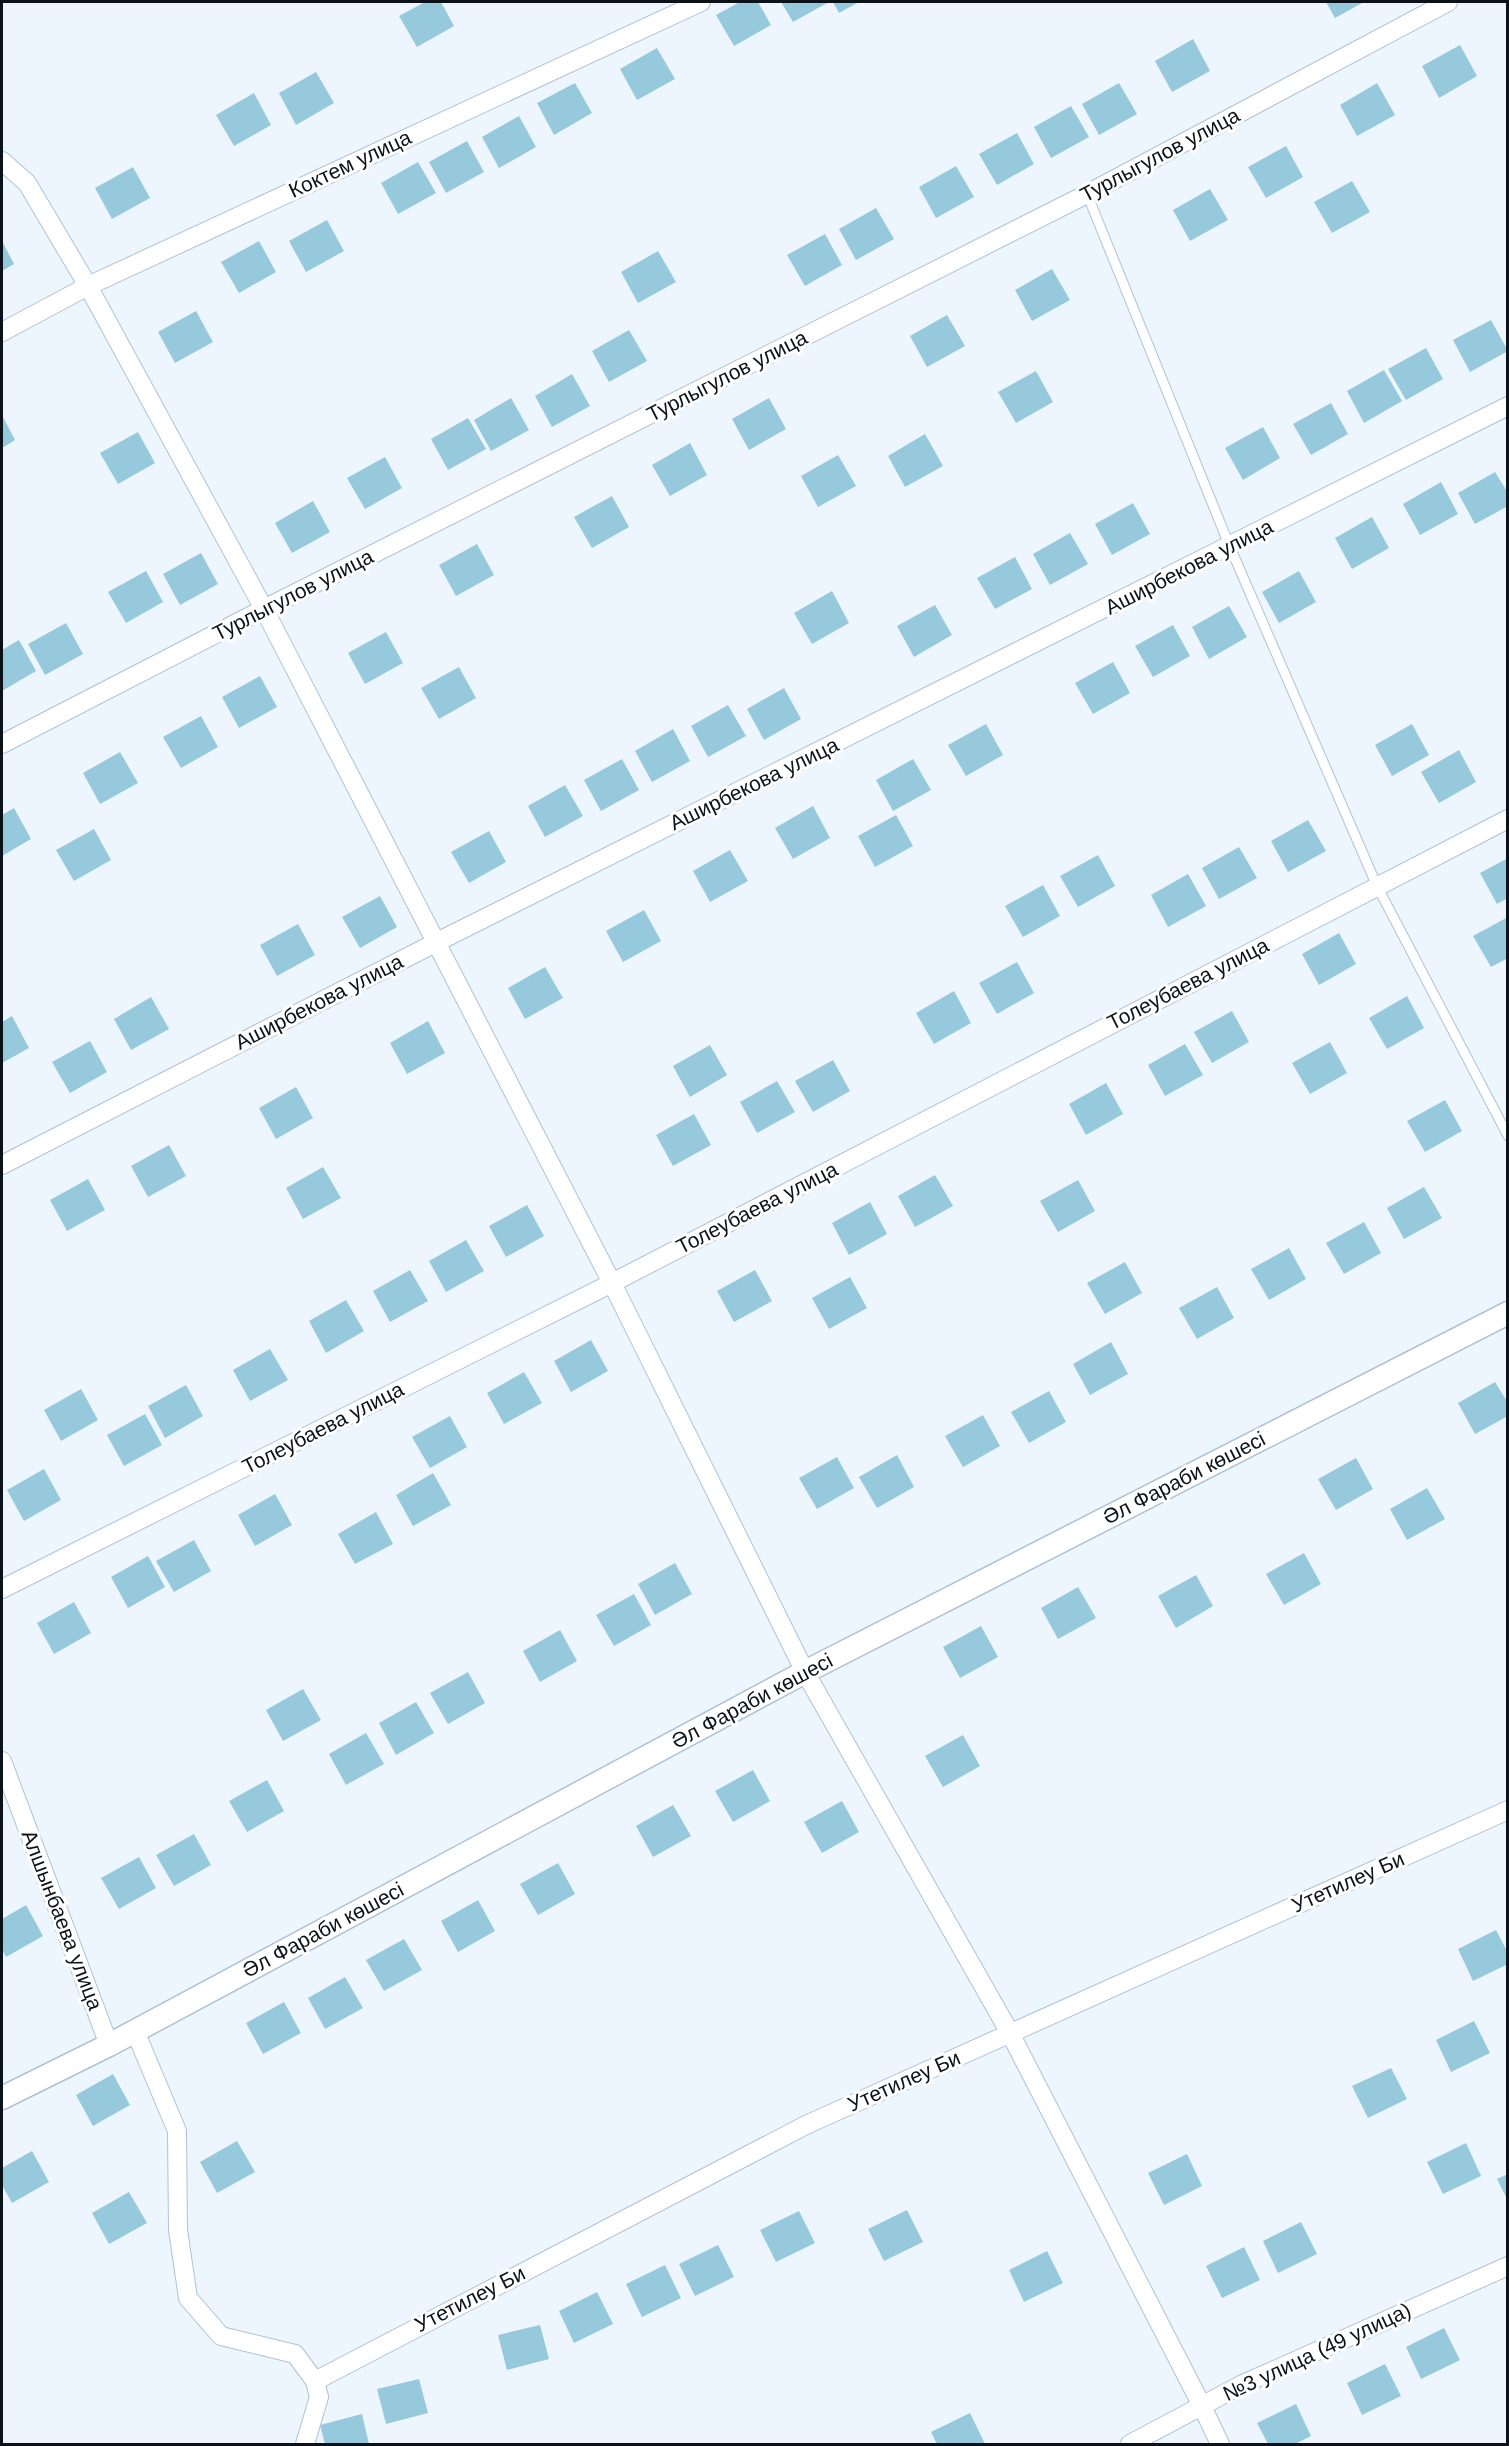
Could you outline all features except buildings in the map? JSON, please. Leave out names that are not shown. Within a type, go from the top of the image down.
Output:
[{"type":"street","name":"Коктем улица","points":[[2,332],[88,286],[701,2]]},
{"type":"street","name":"Турлыгулов улица","points":[[2,744],[264,609],[1087,194],[1448,2]]},
{"type":"street","points":[[2,161],[27,183],[88,286],[264,609],[612,1283],[805,1672],[1010,2033],[1220,2445]]},
{"type":"street","name":"Аширбекова улица","points":[[2,1165],[436,942],[1508,406]]},
{"type":"street","name":"Толеубаева улица","points":[[2,1589],[612,1283],[1508,819]]},
{"type":"street","name":"Әл Фараби көшесі","points":[[2,2098],[109,2045],[805,1672],[1508,1313]]},
{"type":"street","name":"Алшынбаева улица","points":[[2,1761],[109,2045]]},
{"type":"street","name":"Утетилеу Би","points":[[315,2381],[806,2125],[1508,1810]]},
{"type":"street","points":[[135,2031],[177,2131],[178,2230],[188,2298],[221,2336],[295,2354],[315,2381],[319,2397],[305,2445]]},
{"type":"street","name":"№3 улица (49 улица)","points":[[1130,2445],[1241,2385],[1508,2266]]},
{"type":"lane","points":[[1087,194],[1230,547],[1377,886],[1508,1136]]}]
